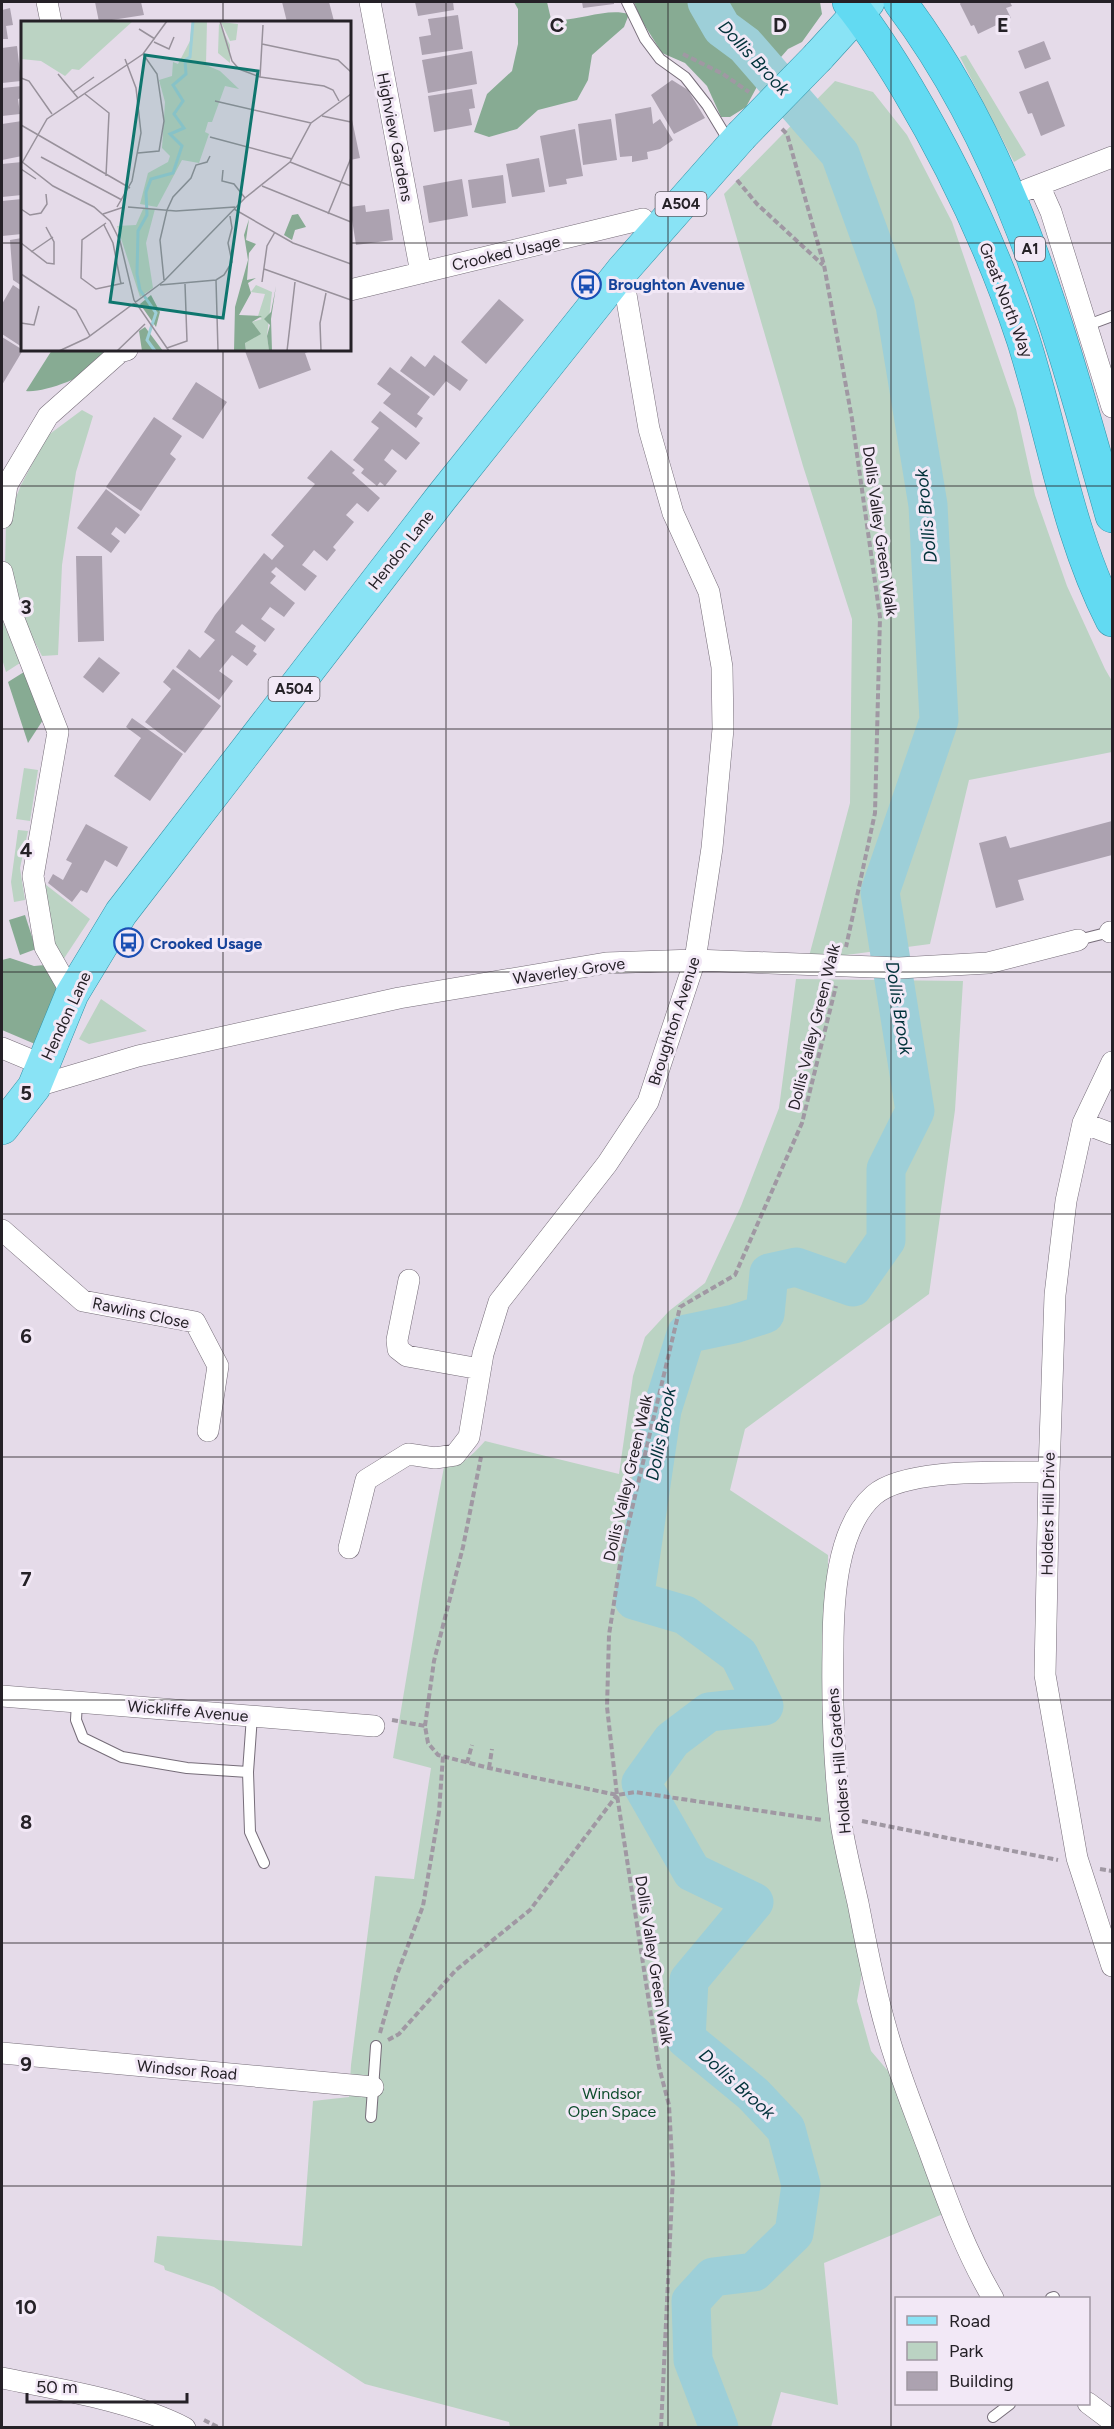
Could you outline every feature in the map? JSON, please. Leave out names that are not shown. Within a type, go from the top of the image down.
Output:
[{"type":"highway","name":"A1","points":[[900,2],[930,41],[1025,190],[1069,365],[1113,516]]},
{"type":"highway","name":"Great North Way","points":[[859,5],[930,127],[967,202],[992,261],[1023,339],[1091,574],[1113,620]]},
{"type":"main road","name":"Hendon Lane","points":[[2,1128],[38,1076],[72,994],[121,913],[441,498],[622,271],[731,147],[818,57],[859,5]]},
{"type":"street","points":[[47,2],[51,21]]},
{"type":"street","name":"Highview Gardens","points":[[370,2],[421,273]]},
{"type":"street","points":[[1113,157],[1025,190],[1051,212],[1113,407]]},
{"type":"street","name":"Crooked Usage","points":[[351,290],[644,219],[655,233]]},
{"type":"street","name":"Broughton Avenue","points":[[350,1548],[366,1480],[408,1454],[435,1458],[455,1455],[469,1437],[480,1369],[499,1302],[607,1164],[648,1102],[695,960],[713,837],[723,729],[722,667],[709,592],[673,513],[649,429],[622,271]]},
{"type":"street","points":[[2,518],[7,485],[48,416],[121,351]]},
{"type":"street","points":[[2,572],[12,614],[58,732],[33,876],[45,947],[72,994]]},
{"type":"street","name":"Waverley Grove","points":[[38,1076],[399,998],[606,963],[695,960],[899,968],[988,963],[1078,940]]},
{"type":"street","points":[[2,1048],[38,1076]]},
{"type":"street","name":"Holders Hill Drive","points":[[1113,1062],[1083,1123],[1066,1201],[1055,1295],[1045,1675],[1079,1864],[1113,1966]]},
{"type":"street","points":[[1083,1123],[1113,1134]]},
{"type":"street","name":"Rawlins Close","points":[[2,1230],[83,1301],[195,1322],[218,1366],[208,1431]]},
{"type":"street","points":[[409,1280],[397,1340],[398,1349],[407,1356],[480,1369]]},
{"type":"street","name":"Holders Hill Gardens","points":[[992,2297],[975,2268],[951,2212],[898,2068],[870,1964],[841,1823],[832,1689],[833,1614],[842,1557],[853,1520],[874,1494],[903,1479],[931,1475],[1049,1472]]},
{"type":"street","name":"Wickliffe Avenue","points":[[2,1696],[374,1726]]},
{"type":"street","name":"Windsor Road","points":[[2,2053],[373,2087]]},
{"type":"street","points":[[2,2378],[144,2410],[185,2427]]},
{"type":"street","points":[[1090,2404],[1113,2421]]},
{"type":"lane","points":[[627,2],[645,39],[660,59],[685,77],[707,105],[731,147]]},
{"type":"lane","points":[[1088,325],[1113,316]]},
{"type":"lane","name":"Waverley Grove","points":[[1078,940],[1112,932]]},
{"type":"lane","points":[[76,1702],[76,1720],[83,1738],[122,1757],[187,1768],[248,1772]]},
{"type":"lane","points":[[252,1716],[248,1772],[250,1832],[264,1863]]},
{"type":"lane","points":[[371,2117],[376,2046]]},
{"type":"lane","points":[[993,2417],[1008,2405]]},
{"type":"path","points":[[681,53],[723,74],[753,96]]},
{"type":"path","name":"Dollis Valley Green Walk","points":[[661,2427],[673,2176],[669,2105],[659,2067],[617,1795],[607,1707],[609,1635],[622,1551],[680,1306],[735,1275],[802,1123],[850,965],[852,926],[875,813],[880,618],[852,419],[824,265],[787,134],[780,126]]},
{"type":"path","points":[[731,147],[756,204],[824,265]]},
{"type":"path","points":[[470,1429],[484,1445],[463,1547],[434,1661],[425,1726],[428,1743],[438,1755],[617,1795],[635,1792],[841,1823],[861,1821],[1079,1864]]},
{"type":"path","points":[[374,1726],[383,1718],[425,1726]]},
{"type":"path","points":[[467,1763],[472,1745]]},
{"type":"path","points":[[489,1768],[492,1749]]},
{"type":"path","points":[[376,2046],[396,1977],[423,1906],[439,1812],[443,1756]]},
{"type":"path","points":[[376,2046],[399,2034],[456,1970],[530,1910],[617,1795]]},
{"type":"green space","points":[[514,2],[547,2],[551,19],[571,19],[610,12],[629,14],[624,27],[592,55],[588,80],[577,100],[538,110],[517,129],[489,137],[474,132],[487,94],[512,71],[518,44],[518,9]]},
{"type":"green space","points":[[634,2],[820,2],[822,14],[802,42],[788,49],[760,81],[746,107],[730,117],[721,117],[707,86],[685,63],[662,53],[640,18]]},
{"type":"green space","points":[[966,55],[1026,155],[1014,162],[960,57]]},
{"type":"green space","points":[[835,81],[873,92],[907,135],[952,222],[1016,409],[1035,495],[1067,586],[1112,681],[1112,752],[969,780],[930,944],[808,960],[850,803],[852,619],[803,466],[724,194]]},
{"type":"green space","points":[[51,351],[104,351],[99,362],[85,373],[65,383],[26,391]]},
{"type":"green space","points":[[82,410],[93,416],[76,472],[62,565],[58,655],[42,656],[21,615],[5,566],[6,522],[21,485],[47,436]]},
{"type":"green space","points":[[2,619],[20,663],[6,672],[2,659]]},
{"type":"green space","points":[[24,672],[43,720],[28,743],[8,682]]},
{"type":"green space","points":[[24,768],[38,770],[30,821],[16,819]]},
{"type":"green space","points":[[18,830],[28,831],[20,868],[25,900],[14,902],[11,882]]},
{"type":"green space","points":[[41,881],[90,919],[61,963],[51,947]]},
{"type":"green space","points":[[25,915],[36,949],[20,955],[9,920]]},
{"type":"green space","points":[[10,958],[34,966],[45,965],[59,987],[35,1044],[2,1030],[2,960]]},
{"type":"green space","name":"Windsor Open Space","points":[[796,979],[963,981],[955,1110],[929,1294],[745,1429],[730,1490],[828,1555],[826,1789],[863,1967],[857,2001],[871,2051],[894,2078],[943,2214],[824,2263],[838,2405],[781,2392],[771,2427],[510,2427],[509,2422],[365,2384],[214,2287],[165,2270],[164,2266],[154,2262],[157,2236],[302,2246],[313,2101],[349,2097],[375,1876],[414,1879],[431,1768],[393,1758],[444,1467],[462,1462],[485,1441],[619,1474],[633,1376],[645,1337],[669,1311],[705,1283],[741,1206],[779,1108]]},
{"type":"green space","points":[[101,999],[147,1031],[89,1044],[79,1039]]},
{"type":"building","points":[[95,2],[141,2],[144,15],[99,21]]},
{"type":"building","points":[[282,2],[329,2],[334,21],[287,21]]},
{"type":"building","points":[[415,2],[453,2],[454,10],[418,16]]},
{"type":"building","points":[[582,2],[614,2],[614,4],[583,8]]},
{"type":"building","points":[[961,2],[1010,2],[1012,6],[1006,8],[1011,18],[978,34],[974,25],[971,26]]},
{"type":"building","points":[[10,8],[13,25],[6,26],[8,39],[2,39],[2,10]]},
{"type":"building","points":[[458,15],[463,49],[422,55],[419,37],[431,35],[428,19]]},
{"type":"building","points":[[1044,41],[1051,59],[1025,69],[1018,51]]},
{"type":"building","points":[[17,46],[21,81],[2,83],[2,48]]},
{"type":"building","points":[[472,51],[477,84],[428,93],[422,60]]},
{"type":"building","points":[[672,80],[688,90],[705,118],[674,134],[651,95]]},
{"type":"building","points":[[1048,81],[1065,126],[1041,136],[1032,113],[1028,114],[1019,92]]},
{"type":"building","points":[[21,86],[21,98],[18,99],[20,114],[2,116],[2,88]]},
{"type":"building","points":[[472,89],[475,108],[469,109],[472,125],[434,132],[428,96]]},
{"type":"building","points":[[651,107],[653,124],[660,119],[673,140],[660,149],[647,152],[648,159],[632,162],[632,156],[620,157],[615,114]]},
{"type":"building","points":[[351,115],[360,158],[351,160]]},
{"type":"building","points":[[611,119],[617,160],[583,165],[578,124]]},
{"type":"building","points":[[21,121],[21,156],[2,160],[2,124]]},
{"type":"building","points":[[575,129],[583,176],[566,179],[567,184],[549,187],[540,136]]},
{"type":"building","points":[[539,158],[545,192],[512,197],[506,164]]},
{"type":"building","points":[[21,162],[21,195],[2,197],[2,164]]},
{"type":"building","points":[[503,175],[506,203],[472,208],[468,180]]},
{"type":"building","points":[[462,179],[468,216],[429,223],[423,186]]},
{"type":"building","points":[[21,199],[21,234],[2,236],[2,201]]},
{"type":"building","points":[[365,205],[366,212],[389,209],[393,240],[356,245],[351,207]]},
{"type":"building","points":[[21,238],[21,285],[13,280],[10,240]]},
{"type":"building","points":[[13,285],[21,290],[21,346],[2,334],[2,304]]},
{"type":"building","points":[[499,299],[524,320],[486,364],[461,342]]},
{"type":"building","points":[[2,337],[22,351],[2,385]]},
{"type":"building","points":[[245,351],[311,351],[305,353],[311,370],[259,389]]},
{"type":"building","points":[[434,355],[468,380],[460,391],[446,381],[434,396],[400,371],[411,356],[425,367]]},
{"type":"building","points":[[390,367],[430,397],[417,414],[423,418],[416,428],[383,403],[391,394],[377,384]]},
{"type":"building","points":[[196,382],[227,402],[203,439],[172,419]]},
{"type":"building","points":[[380,411],[420,443],[406,460],[392,449],[384,460],[397,471],[385,486],[380,482],[377,486],[361,473],[364,469],[353,460],[379,428],[371,422]]},
{"type":"building","points":[[154,417],[182,436],[170,454],[176,459],[141,511],[106,487]]},
{"type":"building","points":[[331,450],[355,470],[352,473],[380,498],[368,512],[357,503],[346,515],[354,522],[333,547],[336,550],[327,561],[314,550],[302,565],[317,576],[305,591],[276,567],[271,572],[276,576],[270,583],[295,603],[284,617],[270,607],[261,619],[275,629],[265,642],[242,624],[235,632],[256,646],[253,651],[257,654],[247,666],[232,655],[219,671],[233,681],[219,700],[176,667],[189,649],[200,658],[215,640],[204,632],[215,615],[264,553],[272,560],[284,546],[271,535],[315,484],[307,478]]},
{"type":"building","points":[[106,489],[140,515],[125,534],[116,527],[111,534],[120,541],[111,553],[77,528]]},
{"type":"building","points":[[76,556],[102,556],[104,641],[78,642]]},
{"type":"building","points":[[99,657],[120,673],[103,693],[83,677]]},
{"type":"building","points":[[173,669],[221,706],[185,753],[145,722],[171,689],[163,682]]},
{"type":"building","points":[[132,718],[183,754],[150,801],[114,776],[141,738],[126,727]]},
{"type":"building","points":[[1112,821],[1112,855],[1018,880],[1024,900],[996,908],[979,843],[1006,836],[1010,848]]},
{"type":"building","points":[[86,824],[128,847],[117,867],[105,860],[87,893],[81,890],[72,902],[48,883],[53,874],[63,880],[72,863],[66,860]]},
{"type":"waterway","name":"Dollis Brook","points":[[707,2],[722,28],[745,45],[840,154],[895,305],[928,505],[939,720],[880,892],[915,1111],[886,1169],[886,1240],[853,1287],[796,1267],[769,1273],[765,1314],[734,1324],[686,1334],[662,1410],[634,1600],[685,1615],[739,1655],[764,1706],[709,1712],[672,1740],[641,1783],[692,1872],[754,1902],[689,1980],[686,2039],[753,2094],[786,2129],[801,2185],[794,2233],[754,2272],[713,2277],[691,2301],[693,2360],[719,2428]]},
{"type":"place","name":"Broughton Avenue","points":[[587,284]]},
{"type":"place","name":"Crooked Usage","points":[[129,943]]}]
